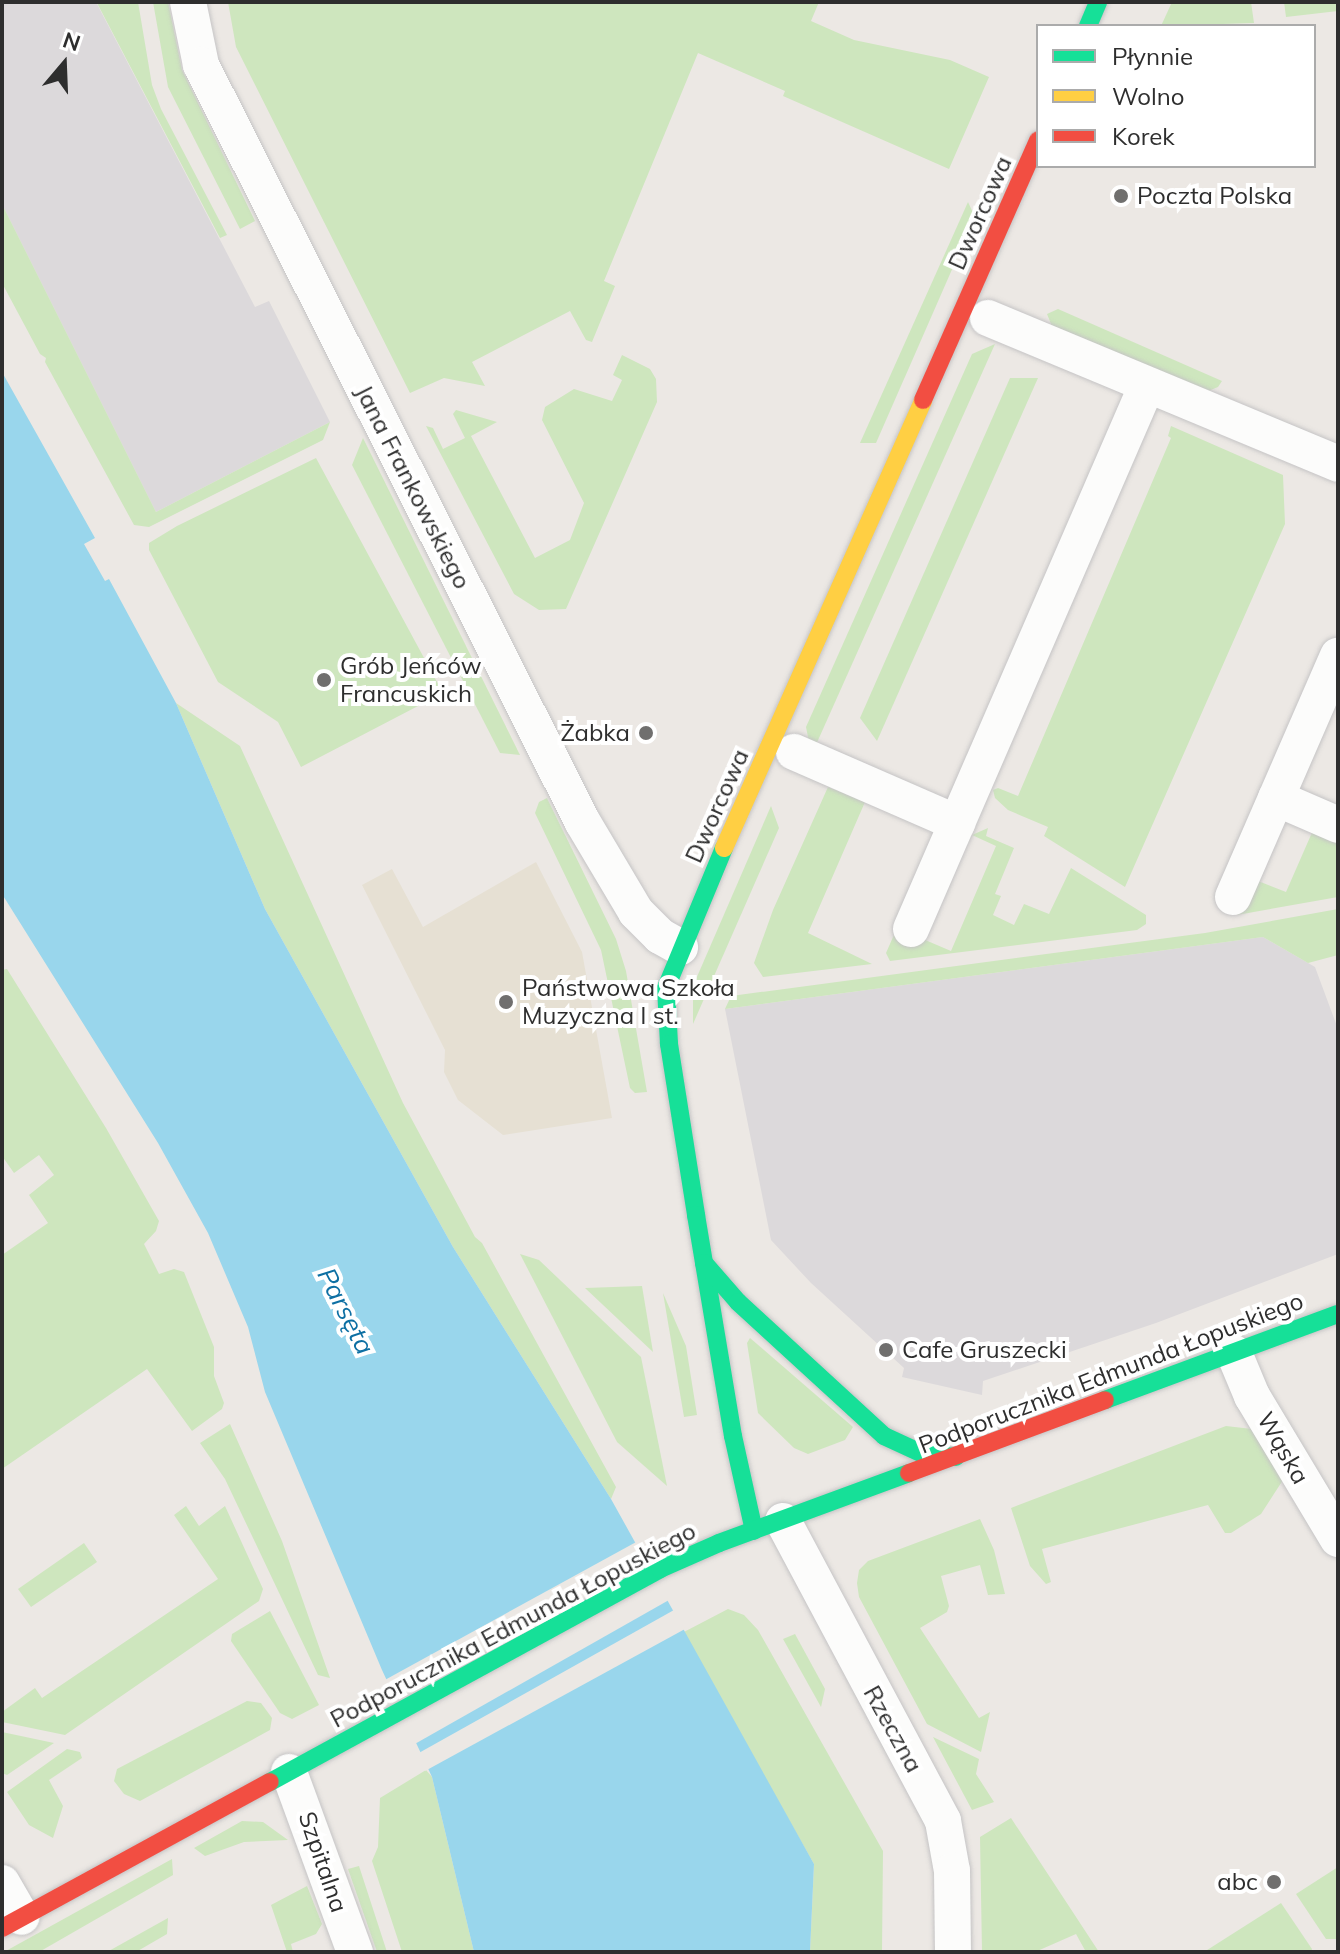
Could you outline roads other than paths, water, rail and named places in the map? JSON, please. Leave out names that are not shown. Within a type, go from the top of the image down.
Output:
[{"type":"street","name":"Jana Frankowskiego","points":[[188,2],[201,65],[582,821],[636,912],[660,936],[680,947]]},
{"type":"street","points":[[1089,24],[1098,2]]},
{"type":"street","name":"Dworcowa","points":[[768,1526],[733,1436],[665,1013],[666,988],[680,947],[1036,145]]},
{"type":"street","points":[[988,318],[1338,464]]},
{"type":"street","points":[[911,929],[1147,385]]},
{"type":"street","points":[[1233,897],[1338,656]]},
{"type":"street","points":[[794,752],[957,823]]},
{"type":"street","points":[[1276,798],[1338,825]]},
{"type":"street","points":[[704,1263],[738,1302],[884,1436],[923,1454],[956,1457]]},
{"type":"street","name":"Podporucznika Edmunda Łopuskiego","points":[[12,1922],[660,1569],[1338,1314]]},
{"type":"street","name":"Wąska","points":[[1234,1353],[1252,1396],[1338,1539]]},
{"type":"street","name":"Rzeczna","points":[[768,1526],[943,1821],[952,1871],[953,1952]]},
{"type":"street","name":"Szpitalna","points":[[289,1772],[355,1952]]},
{"type":"street","points":[[2,1883],[12,1922]]},
{"type":"water","name":"Parsęta","points":[[2,372],[95,538],[84,544],[105,581],[109,579],[176,703],[265,909],[453,1247],[611,1499],[814,1864],[810,1952],[474,1952],[432,1777],[382,1670],[265,1392],[248,1327],[208,1233],[158,1143],[2,894]]},
{"type":"place","name":"Poczta Polska","points":[[1121,196]]},
{"type":"place","name":"Grób Jeńców Francuskich","points":[[324,680]]},
{"type":"place","name":"Żabka","points":[[646,733]]},
{"type":"place","name":"Państwowa Szkoła Muzyczna I st.","points":[[506,1002]]},
{"type":"place","name":"Cafe Gruszecki","points":[[886,1350]]},
{"type":"place","name":"abc","points":[[1274,1882]]}]
